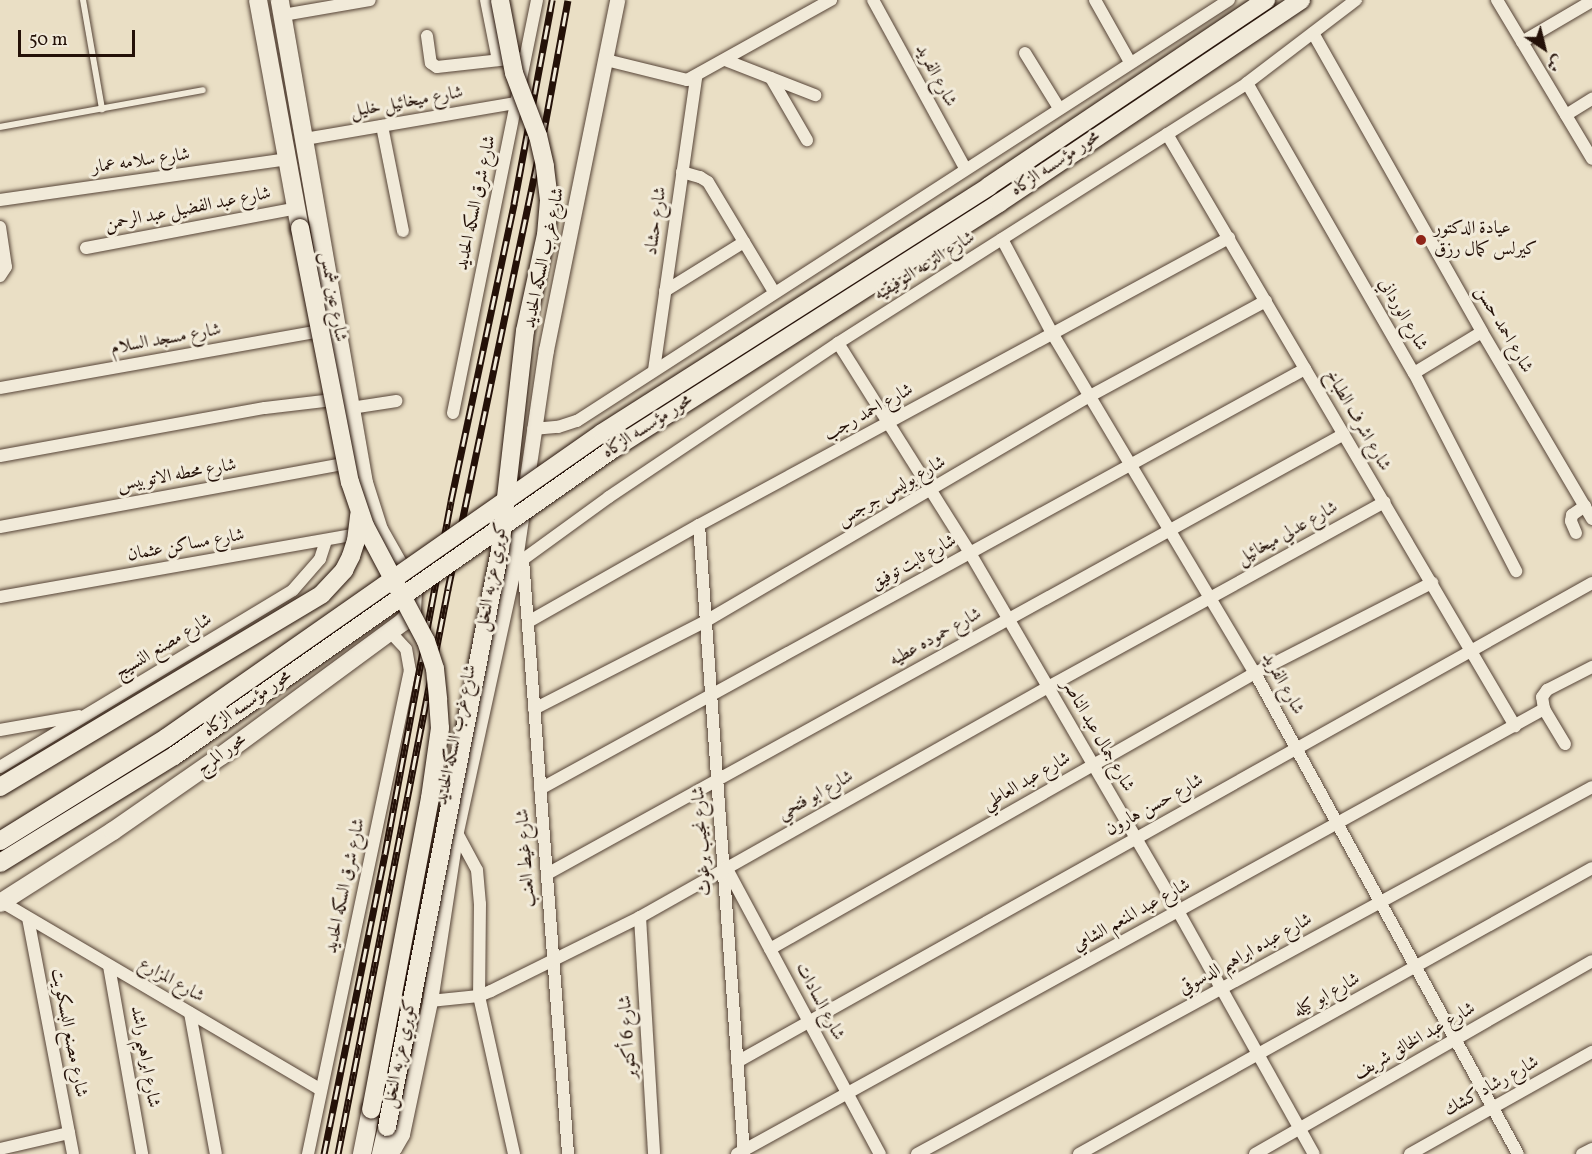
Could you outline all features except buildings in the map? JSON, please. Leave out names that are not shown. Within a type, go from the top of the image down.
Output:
[{"type":"main road","points":[[258,0],[297,208]]},
{"type":"main road","name":"كوبري عزبه النخل","points":[[383,1154],[500,550],[525,331],[546,235],[549,200],[545,166],[538,136],[514,73],[500,0]]},
{"type":"main road","name":"محور مؤسسه الزكاه","points":[[0,841],[166,738],[584,446],[989,186],[1266,0]]},
{"type":"main road","name":"محور مؤسسه الزكاه","points":[[0,863],[174,756],[566,480],[999,203],[1301,0]]},
{"type":"main road","name":"شارع عين شمس","points":[[282,7],[360,461],[370,507],[379,530],[410,584]]},
{"type":"main road","name":"كوبري عزبه النخل","points":[[297,208],[350,482],[359,510],[426,642],[435,669],[440,728],[430,798],[362,1154]]},
{"type":"main road","points":[[0,787],[322,594],[339,576],[351,556],[358,533],[359,510]]},
{"type":"main road","name":"محور المرج","points":[[1,903],[167,794],[390,632],[412,611],[414,597],[410,584]]},
{"type":"street","points":[[282,7],[370,0]]},
{"type":"street","points":[[486,0],[498,60]]},
{"type":"street","name":"شارع شرق السكه الحديد","points":[[453,413],[537,0]]},
{"type":"street","name":"شارع غرب السكه الحديد","points":[[383,1154],[394,1148],[402,1134],[430,1001],[456,831],[518,562],[533,429],[546,350],[617,0]]},
{"type":"street","points":[[606,60],[687,80],[831,0]]},
{"type":"street","name":"شارع الفريد","points":[[873,0],[965,168]]},
{"type":"street","points":[[1095,0],[1130,62]]},
{"type":"street","points":[[533,429],[558,427],[577,421],[965,168],[1229,0]]},
{"type":"street","name":"شارع الترعه التوفيقيه","points":[[518,562],[609,497],[838,343],[1247,83],[1356,0]]},
{"type":"street","points":[[1497,0],[1592,159]]},
{"type":"street","points":[[1522,42],[1592,1]]},
{"type":"street","name":"شارع احمد حسن","points":[[1313,33],[1482,332],[1592,519]]},
{"type":"street","points":[[427,36],[431,63],[437,67],[525,57]]},
{"type":"street","points":[[1025,53],[1059,108]]},
{"type":"street","points":[[725,60],[815,95]]},
{"type":"street","name":"شارع حشاد","points":[[654,370],[696,77]]},
{"type":"street","points":[[771,78],[807,140]]},
{"type":"street","name":"شارع الورداني","points":[[1247,83],[1414,373],[1516,571]]},
{"type":"street","points":[[1566,115],[1592,99]]},
{"type":"street","name":"شارع ميخائيل خليل","points":[[305,139],[516,103]]},
{"type":"street","points":[[382,126],[403,231]]},
{"type":"street","name":"شارع اشرف الطباخ","points":[[1167,134],[1515,726]]},
{"type":"street","name":"شارع سلامه عمار","points":[[0,200],[288,159]]},
{"type":"street","points":[[682,172],[708,182],[774,292]]},
{"type":"street","name":"شارع عبد الفضيل عبد الرحمن","points":[[86,248],[297,208]]},
{"type":"street","points":[[0,227],[6,267],[0,276]]},
{"type":"street","name":"شارع احمد رجب","points":[[528,622],[699,525],[1229,238]]},
{"type":"street","name":"شارع الفريد","points":[[1002,239],[1052,333],[1255,673],[1518,1154]]},
{"type":"street","points":[[665,291],[744,242]]},
{"type":"street","name":"شارع بوليس جرجس","points":[[534,709],[706,621],[1090,396],[1266,301]]},
{"type":"street","name":"شارع مسجد السلام","points":[[0,388],[338,328]]},
{"type":"street","points":[[1414,373],[1482,332]]},
{"type":"street","name":"شارع جمال عبد الناصر","points":[[838,343],[970,552],[1178,911],[1314,1154]]},
{"type":"street","name":"شارع ثابت توفيق","points":[[540,789],[711,697],[1130,463],[1305,369]]},
{"type":"street","points":[[0,456],[265,408],[333,400]]},
{"type":"street","points":[[351,408],[396,400]]},
{"type":"street","name":"شارع حموده عطيه","points":[[547,874],[1344,434]]},
{"type":"street","name":"شارع محطه الاتوبيس","points":[[0,527],[360,461]]},
{"type":"street","name":"شارع عدلي ميخائيل","points":[[1210,597],[1383,502]]},
{"type":"street","points":[[1576,533],[1571,521],[1572,515],[1584,506]]},
{"type":"street","name":"شارع نجيب برغوث","points":[[699,525],[737,1062],[741,1153]]},
{"type":"street","name":"شارع مساكن عثمان","points":[[0,597],[379,530]]},
{"type":"street","name":"شارع مصنع النسيج","points":[[0,766],[293,590],[320,559],[326,540]]},
{"type":"street","name":"شارع غيط العنب","points":[[518,562],[528,622],[568,1154]]},
{"type":"street","name":"شارع حسن هارون","points":[[737,1062],[1592,583]]},
{"type":"street","name":"شارع عبد العاطي","points":[[770,949],[1255,673],[1432,584]]},
{"type":"street","name":"شارع ابو فتحي","points":[[430,1001],[479,996],[640,917],[1210,597]]},
{"type":"street","name":"شارع شرق السكه الحديد","points":[[308,1154],[410,671],[406,649],[390,632]]},
{"type":"street","points":[[1565,744],[1544,709],[1542,697],[1547,690],[1592,667]]},
{"type":"street","name":"شارع عبد المنعم الشامي","points":[[741,1153],[847,1092],[1544,709]]},
{"type":"street","points":[[0,730],[85,715]]},
{"type":"street","name":"شارع عبده ابراهيم الدسوقي","points":[[917,1154],[1592,787]]},
{"type":"street","points":[[456,831],[477,870],[480,904],[479,996],[514,1154]]},
{"type":"street","name":"شارع السادات","points":[[724,868],[880,1154]]},
{"type":"street","name":"شارع ابو كيله","points":[[1079,1154],[1592,868]]},
{"type":"street","name":"شارع المزارع","points":[[1,903],[321,1090]]},
{"type":"street","name":"شارع 6 أكتوبر","points":[[640,917],[654,1154]]},
{"type":"street","name":"شارع مصنع البسكويت","points":[[28,918],[73,1154]]},
{"type":"street","name":"شارع عبد الخالق شريف","points":[[1255,1154],[1592,961]]},
{"type":"street","name":"شارع ابراهيم راشد","points":[[109,966],[142,1154]]},
{"type":"street","points":[[190,1013],[216,1154]]},
{"type":"street","name":"شارع رشاد كشك","points":[[1410,1154],[1592,1052]]},
{"type":"street","points":[[0,1149],[69,1133]]},
{"type":"street","points":[[1582,1154],[1592,1149]]},
{"type":"lane","points":[[83,0],[102,109]]},
{"type":"lane","points":[[0,127],[203,90]]},
{"type":"railway","points":[[324,1154],[385,854],[451,501],[514,204],[552,0]]},
{"type":"railway","points":[[338,1154],[448,589],[543,136],[568,0]]},
{"type":"place","name":"عيادة الدكتور كيرلس كمال رزق","points":[[1421,240]]}]
